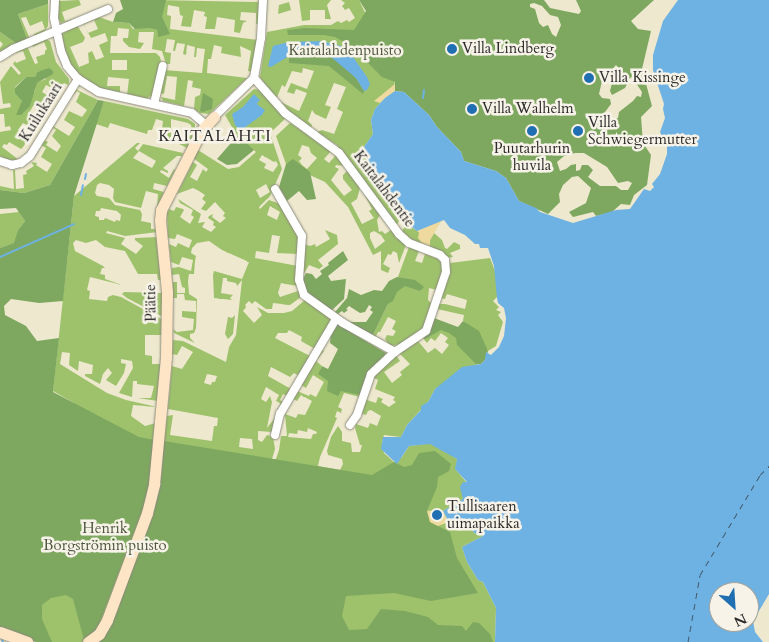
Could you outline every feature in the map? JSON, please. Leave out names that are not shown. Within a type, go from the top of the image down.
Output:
[{"type":"street","points":[[56,0],[54,8],[56,31],[64,60],[78,79],[99,92],[192,113],[210,121]]},
{"type":"street","points":[[254,78],[261,38],[263,0]]},
{"type":"street","points":[[0,57],[13,48],[108,9]]},
{"type":"street","points":[[154,104],[164,66]]},
{"type":"street","name":"Päätie","points":[[88,642],[102,629],[144,521],[154,484],[165,377],[166,339],[167,292],[160,220],[161,210],[189,152],[210,121],[254,78]]},
{"type":"street","name":"Kaitalahdentie","points":[[254,78],[285,113],[339,153],[399,234],[410,243],[440,255],[446,263],[446,272],[428,327],[422,334],[395,352]]},
{"type":"street","name":"Kuilukaari","points":[[0,161],[12,165],[20,163],[30,156],[78,79]]},
{"type":"street","points":[[276,189],[302,236],[299,280],[301,290],[336,319],[395,352],[371,374],[357,414],[350,425]]},
{"type":"street","points":[[275,435],[280,414],[336,319]]},
{"type":"street","points":[[0,632],[27,642]]},
{"type":"green space","points":[[0,0],[48,0],[48,4],[18,14],[27,39],[17,44],[0,32]]},
{"type":"green space","points":[[79,0],[81,5],[62,12],[65,21],[77,18],[61,23],[58,18],[59,1]]},
{"type":"green space","points":[[120,0],[166,0],[162,17],[170,34],[158,37],[157,30],[150,28],[135,29],[129,23],[113,22],[116,13],[123,9]]},
{"type":"green space","points":[[155,0],[261,2],[258,24],[256,24],[256,13],[241,12],[240,20],[247,21],[243,23],[240,33],[234,32],[235,20],[217,17],[215,29],[205,29],[207,17],[204,16],[205,12],[194,10],[191,27],[181,26],[183,16],[180,15],[179,7],[168,5],[167,15],[171,16],[170,29],[258,40],[252,72],[248,71],[251,51],[240,46],[241,57],[221,53],[222,47],[214,45],[211,59],[208,59],[207,73],[247,78],[209,114],[200,113],[194,109],[195,97],[200,95],[201,89],[192,87],[193,81],[188,80],[184,106],[163,101],[161,97],[175,100],[177,77],[167,76],[164,94],[159,93],[164,70],[202,73],[205,49],[197,48],[196,57],[194,57],[195,47],[187,45],[186,55],[183,54],[185,44],[177,43],[175,51],[173,51],[175,40],[167,39],[165,52],[171,53],[170,64],[166,64],[162,51],[152,49],[154,32],[139,32],[138,42],[144,43],[140,49],[129,47],[123,41],[123,38],[128,38],[129,29],[118,28],[117,36],[111,36],[110,53],[156,53],[160,57],[161,61],[153,95],[146,99],[127,95],[129,79],[108,77],[107,86],[120,86],[120,93],[97,87],[77,73],[65,55],[62,34],[77,25],[85,38],[83,42],[70,47],[79,67],[89,63],[88,53],[92,51],[96,60],[104,57],[99,45],[108,41],[105,33],[91,38],[88,33],[98,29],[94,20],[84,24],[86,29],[83,23],[99,17],[113,22],[129,23],[133,29],[149,27],[157,30],[158,37]],"holes":[[[112,60],[127,60],[127,70],[112,70]]]},
{"type":"green space","points":[[299,0],[331,0],[327,5],[331,19],[325,19],[325,10],[310,10],[310,20],[302,21]]},
{"type":"green space","name":"Kaitalahdenpuisto","points":[[341,0],[359,0],[394,73],[395,91],[375,109],[371,120],[373,134],[364,147],[369,166],[380,185],[381,193],[399,221],[396,226],[337,145],[317,132],[322,130],[334,134],[343,112],[337,109],[346,87],[334,83],[325,105],[331,107],[326,119],[315,114],[312,110],[308,121],[312,125],[311,128],[285,110],[279,101],[299,111],[307,93],[296,89],[294,94],[287,92],[291,83],[307,89],[314,71],[303,68],[302,73],[292,71],[285,87],[282,85],[276,100],[260,77],[267,32],[304,25],[331,25],[338,21],[341,23],[347,20],[349,22],[355,18],[349,8],[345,10],[342,6],[345,3]]},
{"type":"green space","points":[[359,0],[544,0],[550,8],[579,14],[581,11],[576,0],[654,0],[631,21],[638,29],[651,31],[642,69],[652,106],[641,117],[643,143],[651,155],[647,185],[634,195],[630,205],[621,204],[612,212],[596,216],[593,212],[573,217],[569,212],[586,203],[591,188],[578,176],[572,177],[563,185],[559,194],[560,202],[548,214],[519,201],[506,178],[496,171],[464,161],[461,152],[437,127],[429,115],[404,92],[395,91],[395,82],[382,77],[351,46],[335,37],[324,35],[288,35],[287,30],[304,28],[354,30],[366,11]],"holes":[[[534,3],[542,6],[550,15],[558,17],[561,25],[556,37],[552,34],[548,25],[543,27],[539,23],[535,9],[530,7],[530,4]],[[616,65],[624,74],[623,78],[617,76],[613,79],[610,91],[612,95],[625,88],[632,77],[642,92],[641,97],[637,96],[619,112],[618,118],[612,120],[606,116],[605,112],[611,104],[610,99],[602,98],[599,94],[602,81]],[[584,153],[607,167],[618,183],[628,181],[632,183],[628,190],[621,190],[616,186],[600,186],[588,177],[593,170],[588,165],[582,165],[580,170],[576,171],[576,164],[571,165],[560,171],[557,162],[564,156]]]},
{"type":"green space","points":[[289,2],[291,10],[278,14],[279,5]]},
{"type":"green space","points":[[48,4],[48,26],[44,32],[35,36],[34,34],[45,29],[42,21],[30,26],[26,17],[21,18],[30,39],[27,39],[18,14]]},
{"type":"green space","points":[[0,32],[17,44],[0,53],[0,48],[3,44],[0,41]]},
{"type":"green space","points":[[45,39],[50,41],[56,62],[69,79],[69,83],[68,85],[64,83],[58,91],[46,85],[42,92],[53,99],[52,101],[46,110],[35,103],[30,111],[41,118],[34,129],[23,123],[18,130],[29,138],[21,149],[9,142],[7,145],[4,144],[2,147],[19,160],[6,160],[0,156],[0,132],[11,130],[10,126],[5,127],[4,114],[0,114],[0,109],[11,107],[10,103],[3,104],[0,82],[11,66],[19,75],[21,73],[13,64],[15,61],[16,63],[26,59],[23,51],[7,55],[27,46],[35,64],[38,63],[36,57],[45,54],[47,49],[44,42],[33,47],[32,45]],"holes":[[[41,71],[46,79],[36,83],[35,91],[20,108],[22,101],[15,87],[26,77],[35,77],[37,72]]]},
{"type":"green space","points":[[314,50],[325,52],[343,65],[356,78],[364,91],[363,94],[329,66],[289,63],[289,56]]},
{"type":"green space","points":[[49,68],[53,71],[53,74],[37,83],[30,106],[21,115],[16,115],[22,101],[15,93],[15,88],[26,77],[35,77],[37,72]]},
{"type":"green space","points":[[75,89],[98,100],[50,185],[24,193],[0,190],[0,186],[14,189],[13,170],[15,170],[16,189],[24,188],[23,175],[27,174],[26,171],[34,166],[31,162],[37,163],[36,165],[47,172],[52,164],[41,157],[46,148],[41,145],[44,140],[48,142],[46,145],[57,152],[61,146],[52,136],[56,130],[53,128],[50,131],[53,126],[69,136],[75,127],[64,120],[69,111],[82,117],[87,110],[76,102],[80,93],[77,91],[69,99]]},
{"type":"green space","name":"Henrik Borgströmin puisto","points":[[254,89],[261,90],[285,119],[270,133],[282,169],[270,196],[259,207],[260,209],[269,200],[283,205],[299,235],[298,254],[277,253],[280,236],[272,235],[269,253],[256,251],[255,258],[298,266],[297,286],[281,283],[278,293],[280,297],[298,291],[301,297],[290,305],[273,303],[272,309],[266,309],[255,301],[252,304],[249,301],[243,311],[254,323],[262,315],[257,307],[268,313],[284,313],[292,311],[305,300],[331,318],[315,349],[301,341],[302,337],[289,330],[287,333],[278,333],[275,338],[310,356],[299,376],[294,373],[290,377],[271,367],[268,376],[291,389],[287,396],[283,394],[280,400],[284,403],[281,408],[280,403],[276,401],[279,395],[266,387],[261,399],[266,402],[270,396],[272,402],[267,428],[277,415],[272,432],[258,431],[258,440],[262,442],[267,435],[273,437],[275,449],[272,459],[276,459],[281,436],[287,436],[285,414],[296,418],[298,414],[305,415],[312,401],[301,395],[297,401],[293,399],[297,391],[316,397],[324,382],[313,375],[306,388],[301,385],[321,348],[324,351],[316,361],[322,366],[320,370],[362,391],[360,397],[344,393],[338,407],[342,409],[341,413],[337,411],[335,417],[337,418],[320,457],[318,466],[340,470],[343,464],[342,459],[328,455],[327,451],[331,437],[338,426],[342,432],[342,441],[351,443],[352,452],[360,452],[362,445],[360,445],[355,428],[356,424],[368,428],[370,423],[377,426],[381,416],[371,410],[366,415],[360,413],[368,392],[367,400],[376,403],[378,397],[383,399],[381,402],[389,407],[396,402],[393,400],[395,397],[375,389],[378,380],[374,378],[369,387],[374,375],[396,355],[400,361],[384,372],[392,383],[402,375],[400,372],[410,364],[399,353],[418,341],[428,353],[435,348],[442,354],[449,345],[445,342],[448,338],[441,333],[435,341],[431,338],[427,343],[422,337],[433,320],[472,349],[480,363],[435,389],[428,402],[407,425],[401,437],[384,435],[382,442],[384,453],[394,462],[402,457],[409,446],[434,443],[457,459],[456,470],[467,483],[463,499],[443,511],[449,522],[467,526],[476,534],[481,532],[483,536],[462,547],[467,562],[478,580],[483,582],[496,608],[495,642],[36,642],[0,443],[74,403],[53,391],[74,196],[137,143],[140,143],[135,148],[138,151],[143,144],[183,153],[182,156],[177,156],[163,168],[168,173],[161,170],[160,172],[169,178],[175,170],[167,186],[154,183],[153,189],[164,192],[157,207],[158,194],[146,191],[141,208],[115,202],[113,198],[114,189],[109,185],[100,183],[97,185],[95,193],[97,196],[109,198],[115,205],[140,210],[142,214],[141,221],[151,223],[151,229],[157,229],[158,232],[125,236],[107,231],[106,233],[125,238],[121,244],[136,254],[143,246],[135,238],[158,237],[163,280],[158,280],[157,274],[138,274],[125,251],[105,247],[96,240],[86,243],[76,240],[73,243],[75,251],[105,268],[102,268],[100,274],[105,275],[105,279],[122,285],[90,277],[87,290],[90,291],[89,299],[107,301],[108,297],[113,295],[121,297],[163,320],[163,335],[145,335],[145,355],[152,356],[152,364],[161,364],[158,401],[138,398],[151,398],[154,386],[137,384],[137,381],[133,381],[132,397],[119,393],[133,368],[132,361],[121,359],[121,363],[126,364],[124,373],[116,386],[106,380],[112,373],[108,368],[103,374],[100,384],[85,376],[85,374],[92,374],[93,365],[79,361],[78,371],[69,365],[70,353],[62,352],[60,364],[107,393],[126,400],[157,407],[133,405],[131,416],[145,426],[156,423],[155,440],[164,441],[167,416],[173,415],[170,435],[212,441],[214,426],[217,426],[218,418],[168,409],[172,366],[182,369],[193,352],[182,346],[177,355],[172,354],[173,340],[183,341],[226,362],[229,347],[236,335],[242,280],[237,286],[236,283],[223,278],[221,293],[233,295],[230,298],[232,300],[214,298],[213,275],[214,271],[242,279],[249,262],[222,250],[209,241],[197,243],[192,248],[191,253],[196,256],[194,274],[189,274],[188,281],[189,294],[197,299],[196,328],[194,333],[190,334],[190,338],[195,343],[174,333],[173,329],[177,332],[193,330],[194,319],[182,317],[182,311],[196,312],[196,301],[185,300],[184,294],[177,294],[177,298],[173,298],[173,282],[177,282],[177,293],[185,293],[185,288],[182,287],[179,274],[172,275],[172,268],[179,267],[191,271],[193,260],[182,257],[179,265],[171,262],[169,244],[176,247],[178,243],[189,248],[192,240],[177,234],[175,239],[168,238],[167,214],[169,209],[174,211],[176,207],[183,209],[180,217],[190,224],[194,217],[191,215],[193,210],[180,203],[178,199],[201,214],[198,223],[205,222],[202,227],[211,232],[216,227],[213,225],[214,222],[208,218],[209,216],[213,214],[212,217],[220,223],[226,218],[223,216],[225,213],[215,202],[206,211],[201,209],[206,202],[202,199],[205,195],[193,188],[177,194],[193,162],[197,165],[190,177],[197,181],[203,169],[206,172],[208,169],[193,158],[198,150],[228,169],[239,167],[256,152],[236,134],[225,115]],"holes":[[[139,151],[156,161],[152,168],[133,158]],[[262,155],[274,162],[276,161],[278,165],[273,172],[264,168],[266,164],[259,160]],[[266,184],[270,192],[260,198],[256,190]],[[270,206],[280,212],[277,220],[267,215]],[[101,208],[117,211],[121,215],[120,221],[116,220],[115,222],[105,218],[104,220],[99,220],[99,217],[95,216],[96,211],[100,211]],[[207,374],[217,376],[215,382],[212,382],[211,385],[204,383]],[[308,428],[317,432],[313,434],[311,439],[288,437],[289,433],[297,434],[298,430],[307,432]],[[240,438],[252,439],[253,449],[239,447]]]},
{"type":"green space","points":[[203,93],[213,99],[212,109],[203,112],[200,111]]},
{"type":"green space","points":[[98,100],[104,101],[74,196],[63,301],[39,303],[11,299],[4,306],[5,315],[26,326],[37,341],[59,338],[53,392],[139,437],[155,440],[147,498],[96,632],[84,640],[73,599],[66,595],[51,598],[42,605],[42,619],[52,642],[36,642],[0,629],[0,248],[14,243],[18,230],[25,221],[16,208],[0,209],[0,190],[24,193],[50,185]]},
{"type":"green space","points":[[104,101],[188,119],[195,124],[195,130],[187,148],[179,144],[185,144],[192,131],[191,125],[188,123],[171,119],[171,136],[168,141],[157,138],[161,137],[163,121],[156,119],[152,130],[148,130],[147,134],[110,123],[108,128],[96,124]]},
{"type":"green space","points":[[290,123],[332,150],[324,159],[329,163],[336,155],[344,166],[336,165],[335,167],[339,169],[331,180],[344,196],[352,190],[343,179],[343,175],[347,171],[360,188],[357,199],[351,203],[362,224],[374,218],[369,211],[372,209],[364,194],[380,215],[377,220],[379,232],[382,231],[385,234],[391,230],[406,245],[399,263],[397,253],[393,251],[391,255],[388,254],[383,264],[390,268],[388,273],[381,270],[381,251],[373,255],[348,207],[325,182],[286,164],[276,136]],"holes":[[[302,145],[309,147],[311,153],[317,158],[307,169],[299,161],[302,158],[298,155]],[[374,231],[381,235],[385,241],[375,249],[370,238],[370,233]]]},
{"type":"green space","points":[[238,135],[254,150],[237,164],[227,165],[217,159]]},
{"type":"green space","points":[[293,159],[310,172],[316,199],[307,200],[299,191],[287,201],[279,187],[286,164]]},
{"type":"green space","points":[[19,212],[25,221],[18,230],[15,243],[0,248],[0,214]]},
{"type":"green space","points":[[406,224],[419,232],[424,246],[401,233]]},
{"type":"green space","points":[[325,230],[337,235],[338,244],[318,260],[323,266],[319,269],[309,265],[302,277],[304,244],[310,246],[315,244],[316,247],[330,239]]},
{"type":"green space","points":[[434,233],[442,240],[447,249],[454,242],[460,245],[460,249],[450,253],[453,257],[447,258],[430,247],[430,240]]},
{"type":"green space","points":[[409,247],[419,251],[415,261],[422,263],[425,254],[438,259],[443,265],[442,271],[437,290],[429,288],[428,300],[432,304],[425,326],[402,344],[390,346],[385,339],[387,335],[393,336],[396,331],[392,329],[396,321],[388,317],[380,332],[378,332],[375,338],[372,337],[388,304]]},
{"type":"green space","points":[[343,251],[348,260],[328,276],[331,281],[346,279],[344,299],[331,311],[307,295],[302,288],[304,277],[306,273],[312,274],[316,279],[322,274],[320,271]]},
{"type":"green space","points":[[490,258],[495,271],[498,296],[493,301],[499,307],[496,310],[501,312],[498,315],[503,322],[496,346],[488,351],[473,329],[463,321],[464,315],[437,309],[438,304],[445,304],[465,309],[467,300],[447,294],[445,299],[441,298],[450,263]]},
{"type":"green space","points":[[397,277],[415,280],[424,287],[420,291],[405,286],[397,292],[393,301],[388,304],[372,337],[348,324],[350,322],[366,322],[373,312],[370,310],[372,307],[369,305],[365,312],[360,313],[349,306],[346,309],[348,310],[344,313],[342,311],[338,314],[335,312],[347,298],[349,289],[361,295],[374,290],[382,291],[389,281]]},
{"type":"green space","points":[[124,292],[163,293],[163,317],[127,298],[122,294]]},
{"type":"green space","points":[[235,315],[233,334],[228,339],[225,334],[228,317],[232,318]]},
{"type":"green space","points":[[434,318],[458,327],[463,321],[479,331],[488,351],[485,360],[481,364],[476,364],[457,345],[456,338],[441,330],[425,339],[423,337]]},
{"type":"green space","points":[[337,324],[386,353],[361,395],[341,391],[338,396],[327,391],[328,381],[318,374],[322,366],[328,369],[338,349],[330,343],[331,331]]},
{"type":"green space","name":"Henrik Borgströmin puisto","points":[[164,441],[372,475],[394,462],[404,467],[412,465],[419,453],[435,451],[451,464],[449,471],[438,477],[437,487],[427,511],[430,522],[450,532],[457,558],[478,593],[431,601],[394,593],[346,596],[342,616],[349,630],[367,629],[381,609],[405,611],[428,617],[438,625],[462,626],[466,631],[473,622],[479,623],[490,634],[493,642],[96,642],[138,555],[156,494],[161,484]]},
{"type":"sand","points":[[395,84],[395,91],[380,103],[374,101]]},
{"type":"sand","points":[[442,220],[430,240],[430,247],[424,246],[418,238],[419,232],[417,231]]},
{"type":"sand","name":"Tullisaaren uimapaikka","points":[[427,511],[443,511],[449,522],[438,526],[430,522]]},
{"type":"water","points":[[678,0],[769,0],[769,594],[759,611],[759,582],[709,582],[709,632],[755,632],[763,642],[495,642],[496,608],[483,582],[478,580],[467,562],[462,547],[483,536],[481,532],[476,534],[467,526],[449,522],[443,511],[463,499],[460,487],[463,482],[467,482],[455,469],[457,459],[430,444],[409,446],[397,464],[381,449],[383,437],[401,437],[407,425],[421,410],[421,406],[428,402],[435,389],[462,367],[481,364],[485,360],[486,352],[491,355],[499,347],[504,336],[506,318],[504,308],[498,303],[494,266],[488,248],[480,248],[479,244],[475,244],[465,235],[450,228],[444,220],[417,231],[397,215],[380,185],[373,177],[364,147],[373,134],[371,120],[375,109],[385,98],[395,91],[404,92],[429,115],[437,127],[461,152],[464,161],[496,171],[506,178],[519,201],[536,208],[540,212],[573,223],[616,210],[630,209],[644,189],[650,191],[654,187],[652,184],[660,174],[667,154],[667,146],[660,132],[665,118],[664,104],[653,70],[653,55],[663,21]]},
{"type":"water","points":[[322,41],[341,46],[351,54],[367,77],[370,84],[367,90],[364,91],[356,78],[325,52],[304,51],[289,56],[271,67],[268,66],[273,46],[289,42]]},
{"type":"water","points":[[254,94],[260,100],[257,103],[258,105],[265,110],[262,115],[244,128],[238,128],[235,125],[232,114],[243,107]]},
{"type":"waterway","points":[[423,98],[424,90]]},
{"type":"waterway","points":[[85,179],[86,174]]},
{"type":"waterway","points":[[81,195],[83,185]]},
{"type":"waterway","points":[[0,257],[74,224]]},
{"type":"ferry route","points":[[688,642],[700,575],[760,475],[769,466]]},
{"type":"place","name":"Villa Lindberg","points":[[452,49]]},
{"type":"place","name":"Villa Kissinge","points":[[589,78]]},
{"type":"place","name":"Villa Walhelm","points":[[472,109]]},
{"type":"place","name":"Puutarhurin huvila","points":[[532,131]]},
{"type":"place","name":"Villa Schwiegermutter","points":[[578,131]]},
{"type":"place","name":"Tullisaaren uimapaikka","points":[[437,515]]},
{"type":"district","name":"KAITALAHTI","points":[[215,136]]}]
